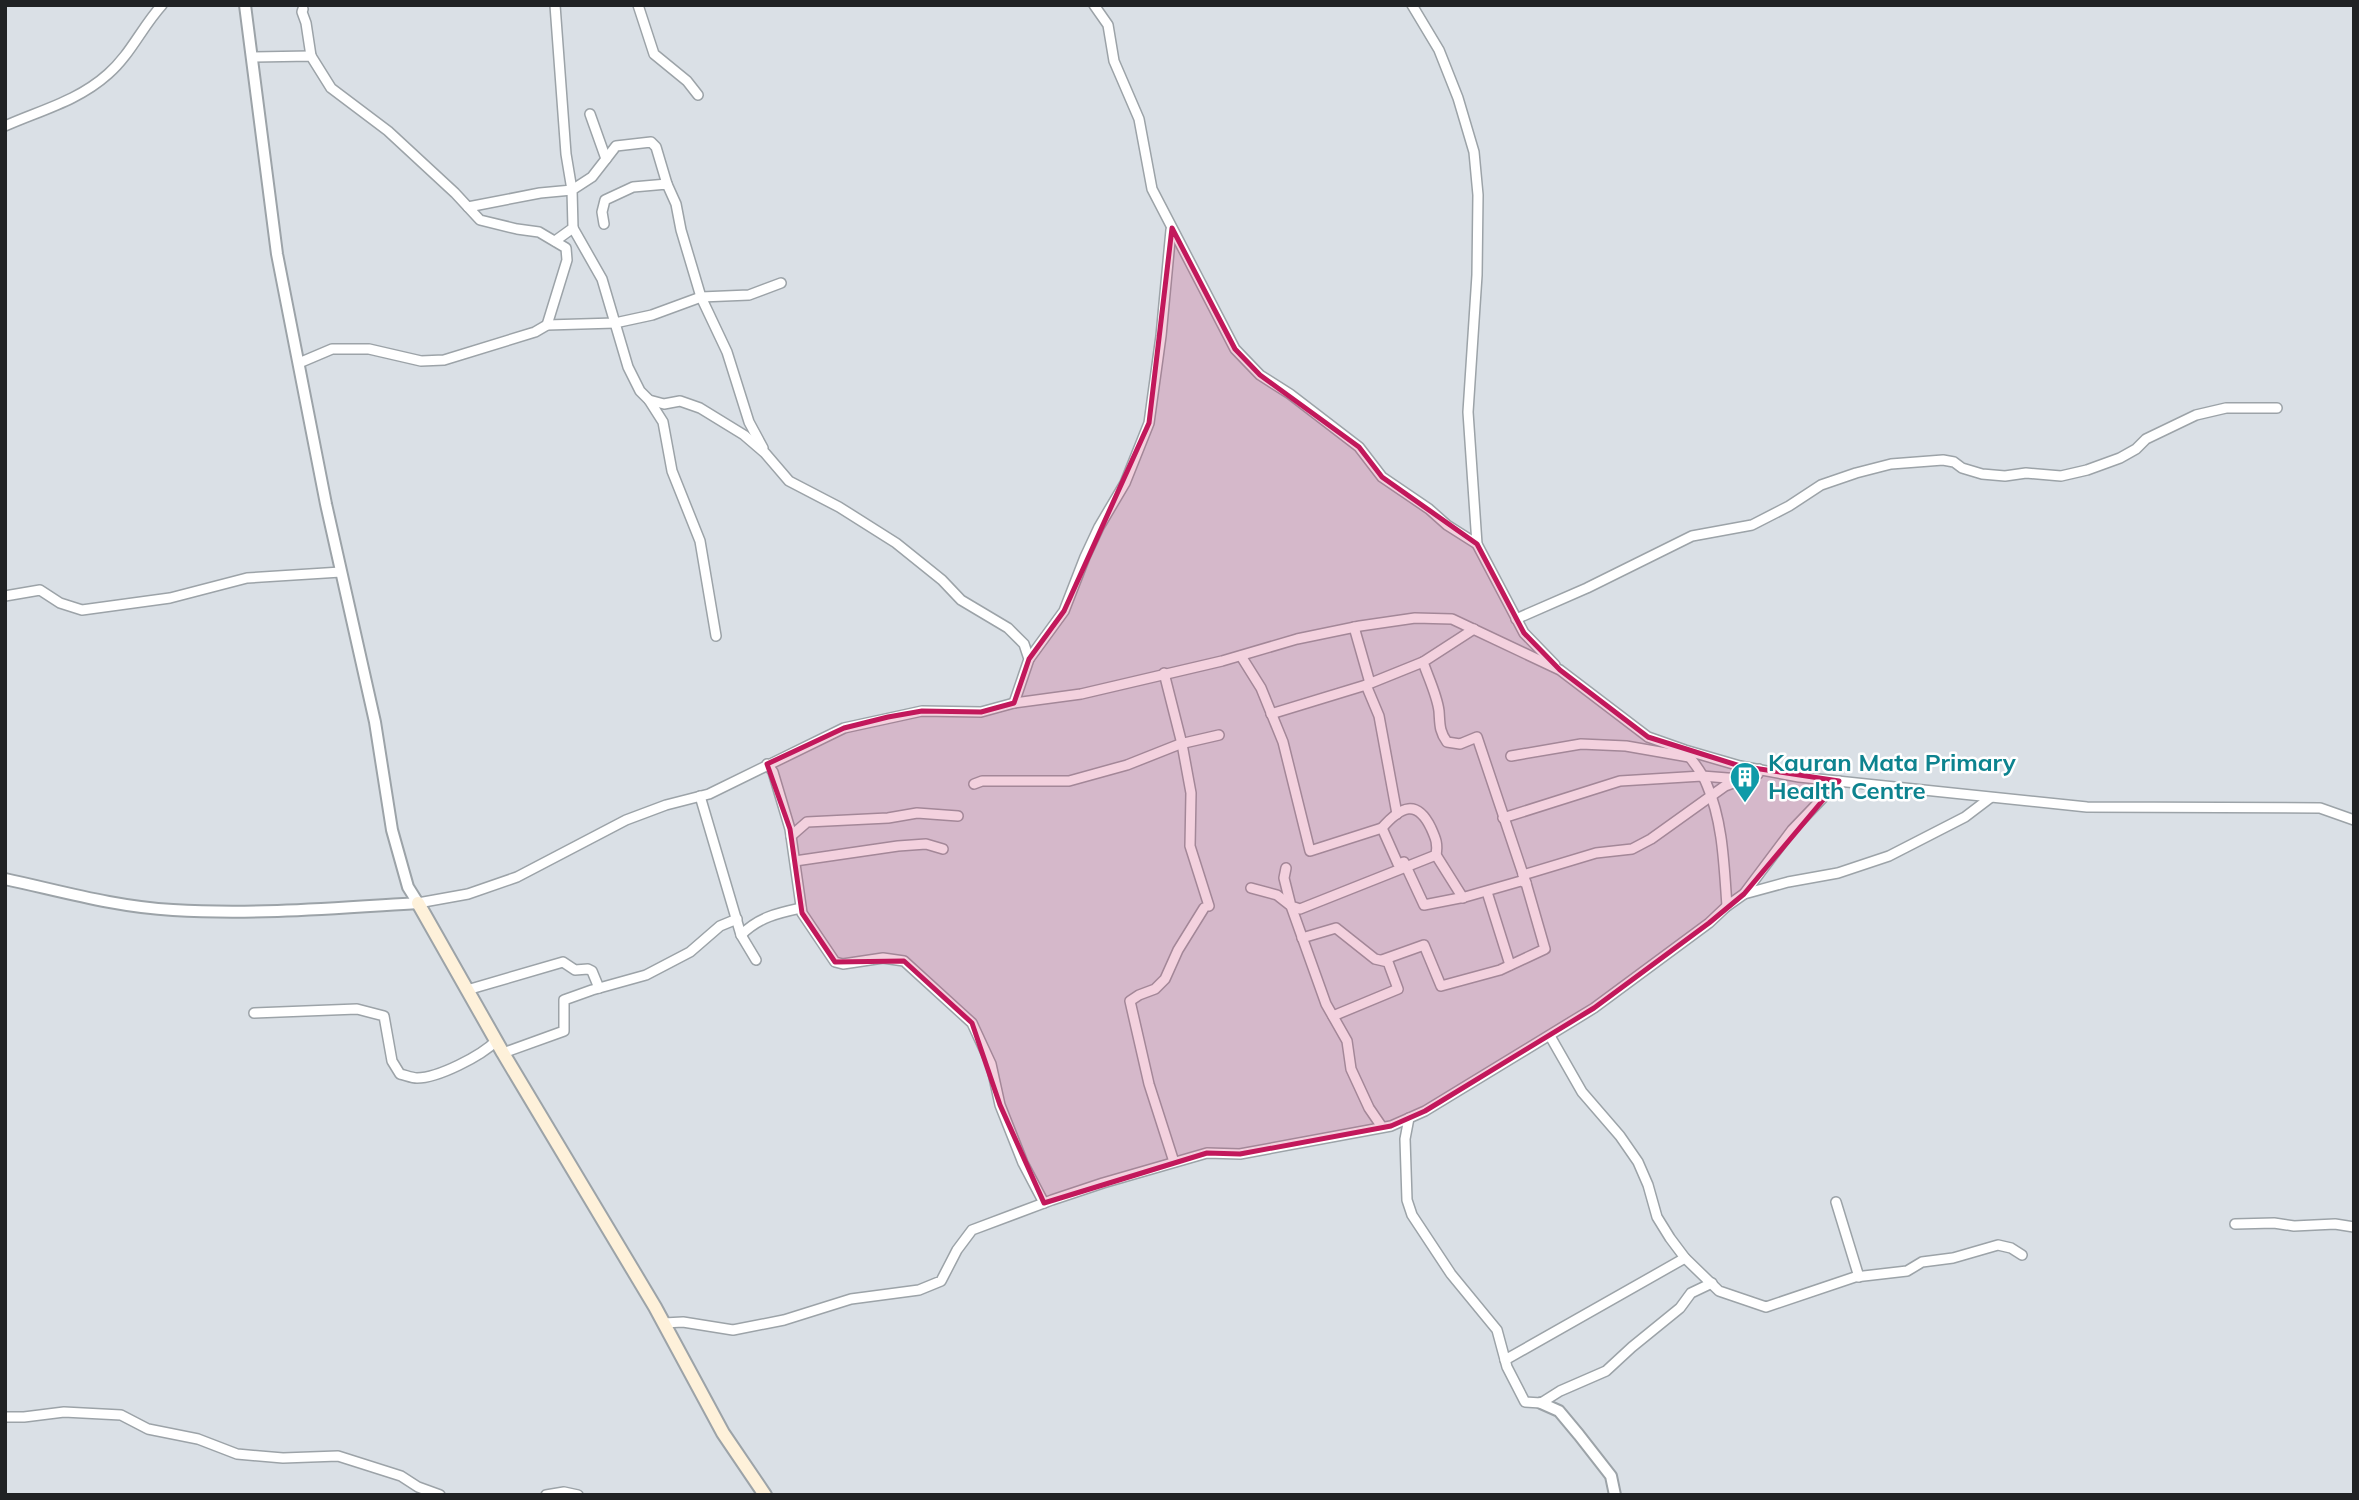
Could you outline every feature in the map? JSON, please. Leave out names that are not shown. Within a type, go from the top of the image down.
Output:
[{"type":"main road","points":[[418,903],[664,1323],[723,1433],[765,1495]]},
{"type":"street","points":[[5,126],[70,100],[108,74],[162,5]]},
{"type":"street","points":[[244,5],[277,254],[341,572],[376,722],[392,830],[408,887],[418,903]]},
{"type":"street","points":[[555,5],[573,228],[602,279],[628,367],[640,391],[663,422],[672,471],[700,541],[716,636]]},
{"type":"street","points":[[638,5],[654,54],[687,81],[698,95]]},
{"type":"street","points":[[1094,5],[1108,25],[1114,61],[1139,119],[1152,189],[1235,349],[1259,375],[1290,394],[1359,447],[1382,477],[1477,544]]},
{"type":"street","points":[[1412,5],[1439,50],[1458,98],[1474,152],[1478,195],[1477,275],[1468,412],[1477,544],[1524,633],[1560,670],[1648,737],[1687,753],[1707,784],[1723,845],[1727,906]]},
{"type":"street","points":[[303,9],[311,55],[331,88],[388,131],[480,220],[539,232],[566,248],[567,260],[547,325]]},
{"type":"street","points":[[252,57],[311,55]]},
{"type":"street","points":[[590,114],[606,159]]},
{"type":"street","points":[[468,207],[540,193],[572,190],[592,177],[616,146],[651,142],[656,147],[676,204],[701,297],[727,352],[749,422],[765,453]]},
{"type":"street","points":[[604,224],[602,212],[605,200],[633,187],[667,184]]},
{"type":"street","points":[[555,241],[573,228]]},
{"type":"street","points":[[1014,703],[1029,659],[1065,611],[1085,557],[1125,483],[1149,423],[1172,228]]},
{"type":"street","points":[[299,363],[331,349],[369,349],[421,361],[444,360],[535,332],[547,325],[615,323],[652,315],[701,297],[749,295],[781,283]]},
{"type":"street","points":[[649,400],[664,404],[680,401],[699,408],[744,435],[765,453],[789,481],[839,507],[896,543],[942,580],[961,600],[1008,628],[1024,644],[1029,659]]},
{"type":"street","points":[[1516,620],[1692,536],[1752,525],[1789,506],[1821,485],[1856,473],[1891,464],[1932,460],[1954,462],[1962,468],[1982,474],[2005,476],[2026,473],[2061,476],[2101,466],[2120,458],[2136,449],[2146,439],[2196,415],[2226,408],[2277,408]]},
{"type":"street","points":[[5,596],[40,590],[61,603],[82,610],[170,598],[247,578],[341,572]]},
{"type":"street","points":[[5,879],[92,900],[171,910],[252,912],[418,903],[468,894],[517,877],[626,820],[666,805],[709,794],[845,728],[922,710],[981,712],[1014,703],[1081,694],[1241,656],[1297,639],[1415,618],[1452,619],[1560,670]]},
{"type":"street","points":[[1354,627],[1379,716],[1397,814]]},
{"type":"street","points":[[1271,714],[1368,684],[1423,662],[1474,629]]},
{"type":"street","points":[[1241,656],[1261,688],[1283,742],[1310,851],[1382,828],[1402,810],[1417,809],[1423,813],[1438,844],[1436,855],[1462,898]]},
{"type":"street","points":[[1382,960],[1424,945],[1441,986],[1500,970],[1545,949],[1478,737],[1460,744],[1447,742],[1438,723],[1439,710],[1423,662]]},
{"type":"street","points":[[1164,673],[1191,793],[1190,846],[1206,907],[1178,950],[1165,978],[1155,989],[1130,1001],[1149,1084],[1174,1162]]},
{"type":"street","points":[[974,784],[982,781],[1069,782],[1127,765],[1182,744],[1219,735]]},
{"type":"street","points":[[1511,755],[1581,744],[1626,746],[1687,753],[1799,777],[1990,798],[2087,807],[2320,808],[2354,820]]},
{"type":"street","points":[[767,764],[774,772],[791,836],[802,912],[835,962],[842,964],[883,958],[904,961],[972,1023],[991,1064],[1000,1105],[1023,1163],[1044,1203]]},
{"type":"street","points":[[1382,828],[1398,864],[1404,862],[1406,865],[1424,905],[1487,892],[1596,853],[1632,849],[1651,839],[1726,786],[1758,774],[1759,769]]},
{"type":"street","points":[[1503,818],[1620,781],[1702,776],[1747,779]]},
{"type":"street","points":[[664,1323],[683,1322],[733,1330],[784,1320],[851,1299],[919,1290],[941,1281],[957,1250],[972,1230],[1044,1203],[1207,1153],[1240,1154],[1382,1127],[1425,1111],[1594,1008],[1709,923],[1744,894],[1792,830],[1839,781]]},
{"type":"street","points":[[700,796],[741,935],[756,960]]},
{"type":"street","points":[[1744,894],[1788,882],[1838,873],[1889,856],[1965,817],[1990,798]]},
{"type":"street","points":[[791,836],[807,822],[888,818],[917,813],[958,816]]},
{"type":"street","points":[[795,861],[898,846],[926,844],[943,849]]},
{"type":"street","points":[[1251,888],[1277,895],[1291,906],[1300,909],[1436,855]]},
{"type":"street","points":[[1286,868],[1284,878],[1291,906],[1326,1004],[1347,1041],[1351,1069],[1364,1098],[1382,1127]]},
{"type":"street","points":[[1487,892],[1510,965]]},
{"type":"street","points":[[741,935],[752,924],[770,915],[801,908]]},
{"type":"street","points":[[254,1013],[357,1009],[384,1016],[392,1060],[400,1074],[417,1078],[451,1069],[500,1047],[564,1031],[564,1000],[646,975],[690,952],[720,926],[737,919]]},
{"type":"street","points":[[1302,938],[1336,928],[1375,959],[1388,962],[1398,989],[1333,1016]]},
{"type":"street","points":[[467,990],[563,962],[575,970],[592,971],[599,988]]},
{"type":"street","points":[[1550,1036],[1583,1092],[1638,1162],[1657,1217],[1685,1258],[1719,1291],[1766,1307],[1859,1277],[1907,1271],[1923,1262],[1953,1258],[1998,1245],[2011,1248],[2022,1255]]},
{"type":"street","points":[[1409,1118],[1405,1139],[1408,1200],[1412,1215],[1451,1274],[1497,1330],[1505,1360],[1525,1402],[1541,1403],[1559,1411],[1611,1476],[1615,1495]]},
{"type":"street","points":[[1836,1202],[1859,1277]]},
{"type":"street","points":[[2235,1224],[2335,1224],[2354,1227]]},
{"type":"street","points":[[1505,1360],[1685,1258]]},
{"type":"street","points":[[1541,1403],[1560,1391],[1606,1371],[1680,1308],[1691,1293],[1712,1283]]},
{"type":"street","points":[[5,1416],[24,1417],[64,1412],[121,1415],[148,1429],[198,1439],[237,1454],[283,1458],[338,1456],[401,1476],[418,1488],[440,1495]]},
{"type":"street","points":[[546,1495],[564,1492],[578,1495]]},
{"type":"highlighted area","points":[[1172,228],[1235,349],[1260,375],[1359,447],[1382,477],[1477,544],[1524,633],[1560,670],[1648,737],[1740,766],[1839,781],[1744,894],[1709,923],[1594,1008],[1425,1111],[1391,1126],[1240,1154],[1207,1153],[1044,1203],[1000,1105],[972,1023],[904,961],[835,962],[802,913],[790,829],[767,764],[844,728],[888,717],[922,711],[981,712],[1014,703],[1029,659],[1064,611],[1149,423]]},
{"type":"place","name":"Kauran Mata Primary Health Centre","points":[[1745,804]]}]
